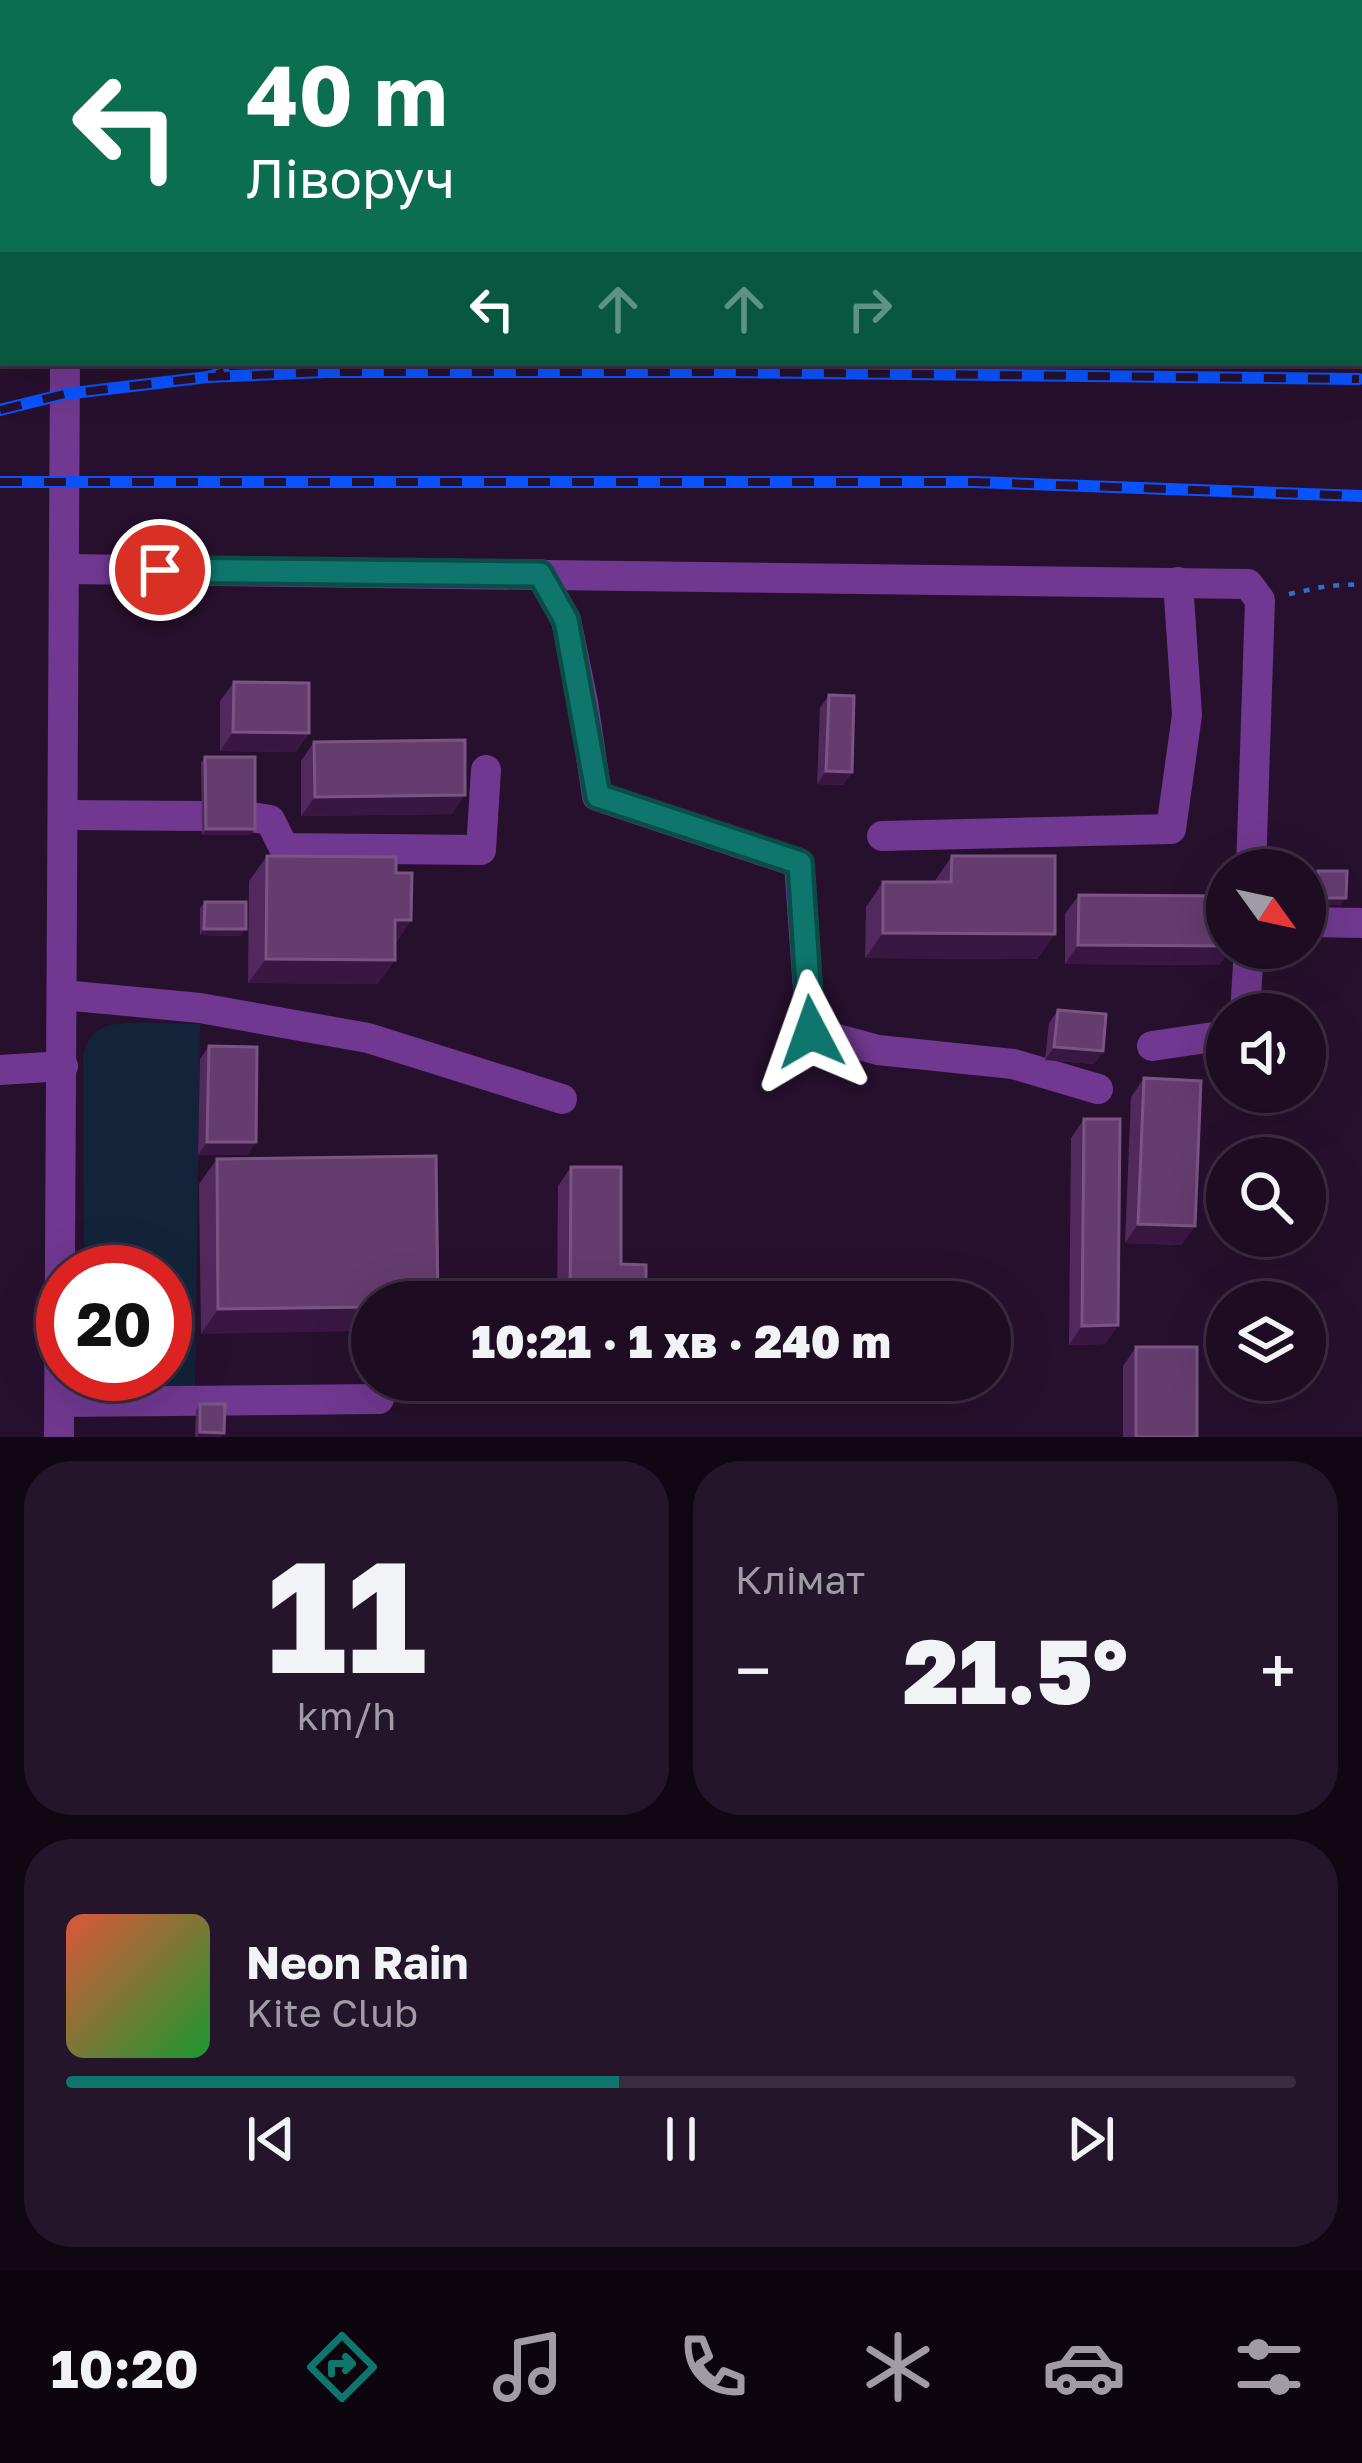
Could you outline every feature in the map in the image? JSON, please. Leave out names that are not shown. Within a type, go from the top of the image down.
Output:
[{"type":"street","points":[[59,1437],[65,366]]},
{"type":"street","points":[[65,569],[1248,584],[1260,600],[1252,849]]},
{"type":"street","points":[[540,574],[566,620],[598,796],[800,863],[811,1032],[878,1050],[1013,1064],[1098,1088]]},
{"type":"street","points":[[882,836],[1171,829],[1187,715],[1178,582]]},
{"type":"street","points":[[250,817],[270,820],[284,848],[481,850],[485,770]]},
{"type":"street","points":[[64,815],[202,816]]},
{"type":"street","points":[[1326,922],[1362,923]]},
{"type":"street","points":[[63,995],[200,1008],[368,1038],[562,1100]]},
{"type":"street","points":[[1152,1046],[1206,1038]]},
{"type":"street","points":[[0,1070],[63,1066]]},
{"type":"street","points":[[60,1402],[351,1399]]},
{"type":"path","points":[[1260,600],[1362,584]]},
{"type":"shaded area","points":[[138,1023],[200,1024],[195,1387],[192,1245],[84,1245],[83,1056],[98,1031]]},
{"type":"building","points":[[234,682],[309,683],[309,733],[233,732]]},
{"type":"building","points":[[829,695],[854,696],[852,772],[826,771]]},
{"type":"building","points":[[465,740],[465,795],[315,797],[314,742]]},
{"type":"building","points":[[205,757],[255,757],[255,829],[206,829]]},
{"type":"building","points":[[267,856],[396,857],[396,873],[412,873],[411,920],[395,920],[395,960],[266,959]]},
{"type":"building","points":[[952,856],[1055,856],[1055,934],[883,933],[883,882],[951,882]]},
{"type":"building","points":[[1326,871],[1347,871],[1346,898],[1326,898]]},
{"type":"building","points":[[1079,895],[1206,896],[1206,946],[1078,945]]},
{"type":"building","points":[[205,902],[246,902],[246,929],[204,929]]},
{"type":"building","points":[[1058,1010],[1106,1014],[1103,1051],[1054,1047]]},
{"type":"building","points":[[209,1046],[257,1047],[256,1142],[207,1142]]},
{"type":"building","points":[[1144,1078],[1201,1081],[1195,1226],[1138,1224]]},
{"type":"building","points":[[1084,1119],[1120,1119],[1118,1325],[1082,1326]]},
{"type":"building","points":[[436,1156],[438,1281],[351,1281],[351,1307],[218,1309],[217,1159]]},
{"type":"building","points":[[571,1167],[621,1167],[621,1264],[646,1265],[646,1281],[570,1281]]},
{"type":"building","points":[[1136,1347],[1197,1347],[1197,1437],[1136,1437]]},
{"type":"building","points":[[200,1404],[225,1404],[224,1433],[200,1432]]},
{"type":"railway","points":[[0,410],[65,394],[224,372]]},
{"type":"railway","points":[[208,377],[326,372],[726,372],[1359,379]]},
{"type":"railway","points":[[0,482],[974,482],[1362,496]]},
{"type":"route","points":[[160,570],[540,574],[566,620],[598,796],[800,863],[811,1032]]}]
